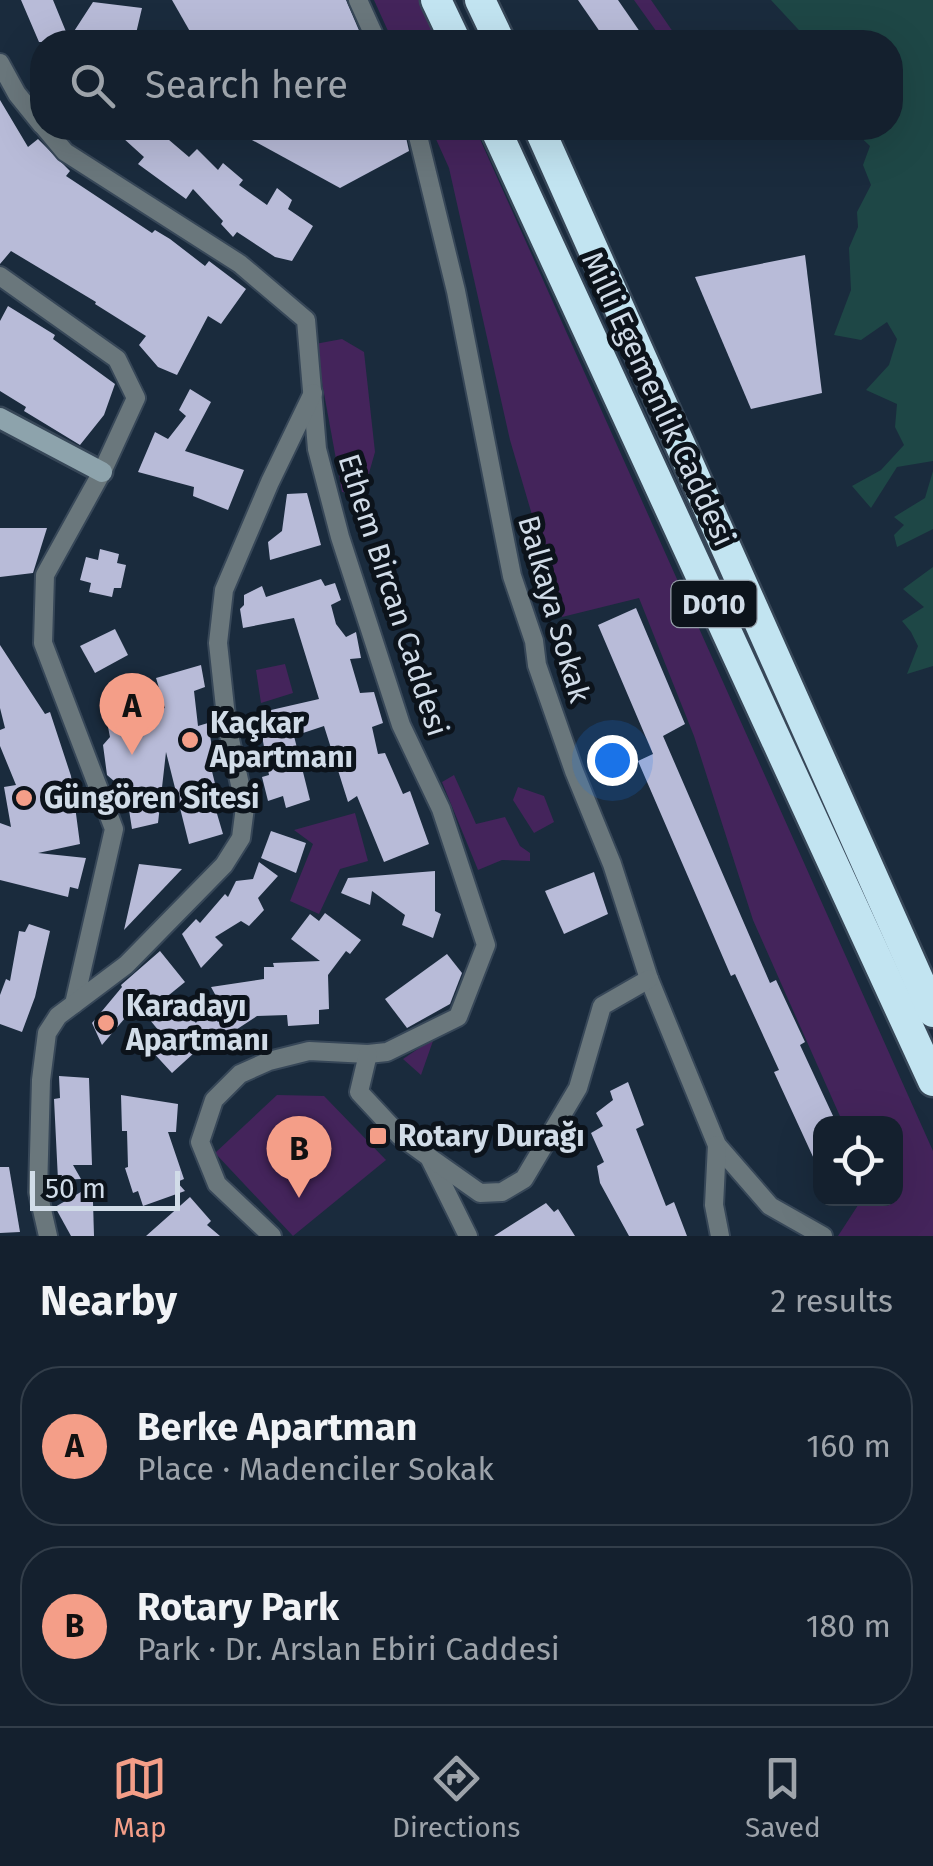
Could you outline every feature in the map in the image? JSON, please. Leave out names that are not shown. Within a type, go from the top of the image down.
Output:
[{"type":"highway","points":[[436,0],[450,30]]},
{"type":"highway","points":[[480,0],[494,30]]},
{"type":"highway","name":"Milli Egemenlik Caddesi","points":[[501,140],[933,1081]]},
{"type":"highway","name":"Milli Egemenlik Caddesi","points":[[544,140],[933,1012]]},
{"type":"street","points":[[358,0],[372,30]]},
{"type":"street","name":"Ethem Bircan Caddesi","points":[[0,63],[30,109]]},
{"type":"street","name":"Ethem Bircan Caddesi","points":[[55,140],[65,152],[240,264],[306,320],[318,449],[340,537],[401,726],[441,809],[486,945],[458,1016],[386,1052],[368,1054]]},
{"type":"street","name":"Balkaya Sokak","points":[[419,140],[456,291],[512,576],[534,640],[537,665],[612,864],[649,980],[717,1145]]},
{"type":"street","points":[[0,276],[117,358],[136,398],[102,472],[45,575],[43,643],[114,829],[74,1004]]},
{"type":"street","points":[[48,1236],[38,1192],[46,1033],[58,1016],[126,965],[224,866],[241,838],[245,807],[227,726],[218,642],[224,590],[314,392]]},
{"type":"street","points":[[0,418],[102,472]]},
{"type":"street","points":[[272,1236],[217,1184],[200,1142],[214,1100],[240,1074],[269,1061],[309,1051],[368,1054],[360,1092],[400,1136],[480,1194],[502,1192],[524,1179],[578,1088],[602,1006],[649,980]]},
{"type":"street","points":[[717,1145],[714,1205],[720,1236]]},
{"type":"street","points":[[717,1145],[770,1206],[824,1236]]},
{"type":"street","points":[[430,1157],[468,1236]]},
{"type":"shaded area","points":[[374,0],[419,0],[432,30],[388,30]]},
{"type":"shaded area","points":[[634,0],[651,0],[672,30],[655,30]]},
{"type":"shaded area","points":[[771,0],[933,0],[933,461],[897,467],[871,508],[852,486],[881,470],[904,445],[895,427],[897,404],[866,390],[889,365],[897,339],[887,322],[861,340],[834,335],[851,290],[849,248],[858,227],[857,212],[871,185],[863,165],[870,146],[864,140],[903,140],[903,30],[799,30]]},
{"type":"shaded area","points":[[436,140],[480,140],[933,1151],[933,1236],[838,1236],[857,1206],[903,1206],[903,1116],[840,1116],[753,920],[694,736],[639,598],[562,617],[510,440],[449,168]]},
{"type":"shaded area","points":[[342,339],[364,352],[375,452],[363,494],[342,492],[315,344]]},
{"type":"shaded area","points":[[933,471],[933,529],[897,547],[894,535],[904,525],[894,517],[925,498]]},
{"type":"shaded area","points":[[933,567],[933,666],[907,674],[918,646],[902,621],[924,607],[903,589]]},
{"type":"shaded area","points":[[285,664],[293,693],[261,703],[256,670]]},
{"type":"shaded area","points":[[454,775],[476,824],[505,817],[520,846],[530,853],[530,861],[502,860],[478,870],[442,782]]},
{"type":"shaded area","points":[[518,787],[544,796],[554,822],[534,833],[513,800]]},
{"type":"shaded area","points":[[355,813],[368,861],[340,869],[319,914],[290,901],[313,844],[294,830]]},
{"type":"shaded area","points":[[434,1038],[421,1075],[403,1059]]},
{"type":"shaded area","points":[[277,1095],[324,1096],[386,1160],[293,1236],[215,1153]]},
{"type":"building","points":[[21,0],[53,0],[65,30],[34,30]]},
{"type":"building","points":[[172,0],[346,0],[359,30],[189,30]]},
{"type":"building","points":[[578,0],[618,0],[639,30],[599,30]]},
{"type":"building","points":[[93,2],[142,8],[137,30],[75,30]]},
{"type":"building","points":[[0,100],[28,147],[39,140],[70,171],[66,176],[152,233],[155,230],[170,239],[205,266],[209,261],[246,289],[221,324],[208,316],[177,375],[158,367],[139,345],[146,336],[96,302],[11,251],[0,264]]},
{"type":"building","points":[[125,140],[169,140],[189,157],[197,149],[218,170],[223,163],[243,180],[239,185],[267,205],[277,188],[292,200],[288,209],[313,226],[292,261],[275,257],[237,232],[233,237],[193,189],[186,199],[138,164],[144,157]]},
{"type":"building","points":[[252,140],[407,140],[409,151],[340,188]]},
{"type":"building","points":[[805,255],[822,393],[751,409],[695,277]]},
{"type":"building","points":[[8,306],[55,335],[53,339],[115,384],[104,415],[80,445],[24,411],[26,407],[0,391],[0,321]]},
{"type":"building","points":[[190,389],[211,402],[185,451],[244,470],[228,510],[193,496],[194,487],[138,472],[155,432],[168,439],[186,416],[179,410]]},
{"type":"building","points":[[307,493],[321,545],[270,560],[268,542],[282,531],[287,494]]},
{"type":"building","points":[[0,528],[47,528],[33,573],[0,577]]},
{"type":"building","points":[[100,549],[119,554],[117,563],[126,565],[121,588],[114,588],[112,597],[89,592],[91,583],[80,580],[86,557],[98,560]]},
{"type":"building","points":[[321,579],[325,586],[335,583],[341,600],[331,605],[336,624],[346,637],[356,632],[361,658],[350,659],[360,693],[374,692],[383,723],[372,727],[378,754],[385,753],[403,794],[410,791],[429,844],[384,862],[357,796],[348,802],[324,726],[294,736],[310,800],[286,808],[283,796],[268,801],[262,777],[269,775],[258,713],[319,699],[294,618],[243,628],[240,609],[244,595],[262,586],[266,597]]},
{"type":"building","points":[[636,608],[685,724],[663,736],[770,983],[776,980],[805,1042],[800,1045],[833,1116],[813,1116],[813,1157],[774,1072],[779,1070],[735,974],[731,976],[638,761],[653,754],[598,625]]},
{"type":"building","points":[[115,629],[128,655],[95,673],[80,646]]},
{"type":"building","points":[[0,645],[45,714],[50,712],[71,776],[80,844],[38,853],[86,858],[78,889],[70,887],[68,897],[0,880],[0,823],[11,827],[4,787],[16,785],[0,746],[0,730],[5,728],[0,708]]},
{"type":"building","points":[[201,665],[205,687],[194,691],[198,726],[208,723],[213,754],[208,755],[220,804],[215,807],[223,834],[189,844],[166,752],[158,823],[132,829],[124,778],[114,781],[107,775],[103,745],[110,737],[108,727],[165,708],[156,678]]},
{"type":"building","points":[[271,831],[306,843],[296,873],[261,858]]},
{"type":"building","points":[[259,862],[278,876],[258,898],[264,910],[249,926],[241,921],[215,937],[223,945],[201,968],[182,934],[196,919],[200,923],[225,894],[228,897],[236,881],[253,879]]},
{"type":"building","points":[[139,864],[182,869],[124,930]]},
{"type":"building","points":[[435,871],[435,911],[441,914],[433,938],[402,925],[405,915],[372,891],[370,905],[341,893],[348,878]]},
{"type":"building","points":[[594,872],[608,914],[564,934],[545,891]]},
{"type":"building","points":[[325,913],[361,940],[350,954],[346,951],[328,975],[329,1009],[319,1010],[319,1024],[288,1026],[287,1015],[257,1016],[222,1039],[217,1032],[172,1073],[150,1049],[163,1036],[137,1004],[102,1045],[92,1023],[121,985],[160,951],[185,982],[169,995],[196,1023],[205,1007],[218,1022],[227,1016],[211,987],[264,979],[264,967],[274,967],[273,963],[320,961],[291,939],[310,914],[319,921]]},
{"type":"building","points":[[29,924],[50,931],[35,997],[22,1032],[0,1024],[0,995],[6,979],[10,981],[19,931],[25,932]]},
{"type":"building","points":[[447,954],[462,973],[450,1004],[407,1028],[385,999]]},
{"type":"building","points":[[59,1076],[89,1078],[92,1165],[73,1165],[81,1179],[58,1180],[54,1099],[60,1098]]},
{"type":"building","points":[[628,1082],[644,1125],[636,1129],[666,1206],[674,1202],[687,1236],[629,1236],[600,1183],[597,1166],[604,1162],[591,1133],[603,1126],[596,1113],[613,1100],[610,1091]]},
{"type":"building","points":[[121,1095],[178,1104],[176,1132],[168,1132],[184,1179],[177,1182],[185,1191],[143,1206],[138,1191],[133,1193],[125,1168],[127,1131],[122,1131]]},
{"type":"building","points":[[0,1167],[9,1167],[20,1232],[0,1233]]},
{"type":"building","points":[[86,1189],[93,1202],[94,1236],[71,1236],[55,1207]]},
{"type":"building","points":[[190,1197],[211,1221],[207,1225],[220,1236],[146,1236]]},
{"type":"building","points":[[546,1203],[554,1212],[558,1209],[575,1236],[494,1236]]},
{"type":"place","name":"Kaçkar Apartmanı","points":[[190,740]]},
{"type":"place","name":"Berke Apartman","points":[[132,755]]},
{"type":"place","name":"Güngören Sitesi","points":[[24,798]]},
{"type":"place","name":"Karadayı Apartmanı","points":[[106,1023]]},
{"type":"place","name":"Rotary Durağı","points":[[378,1136]]},
{"type":"place","name":"Rotary Park","points":[[299,1198]]}]
